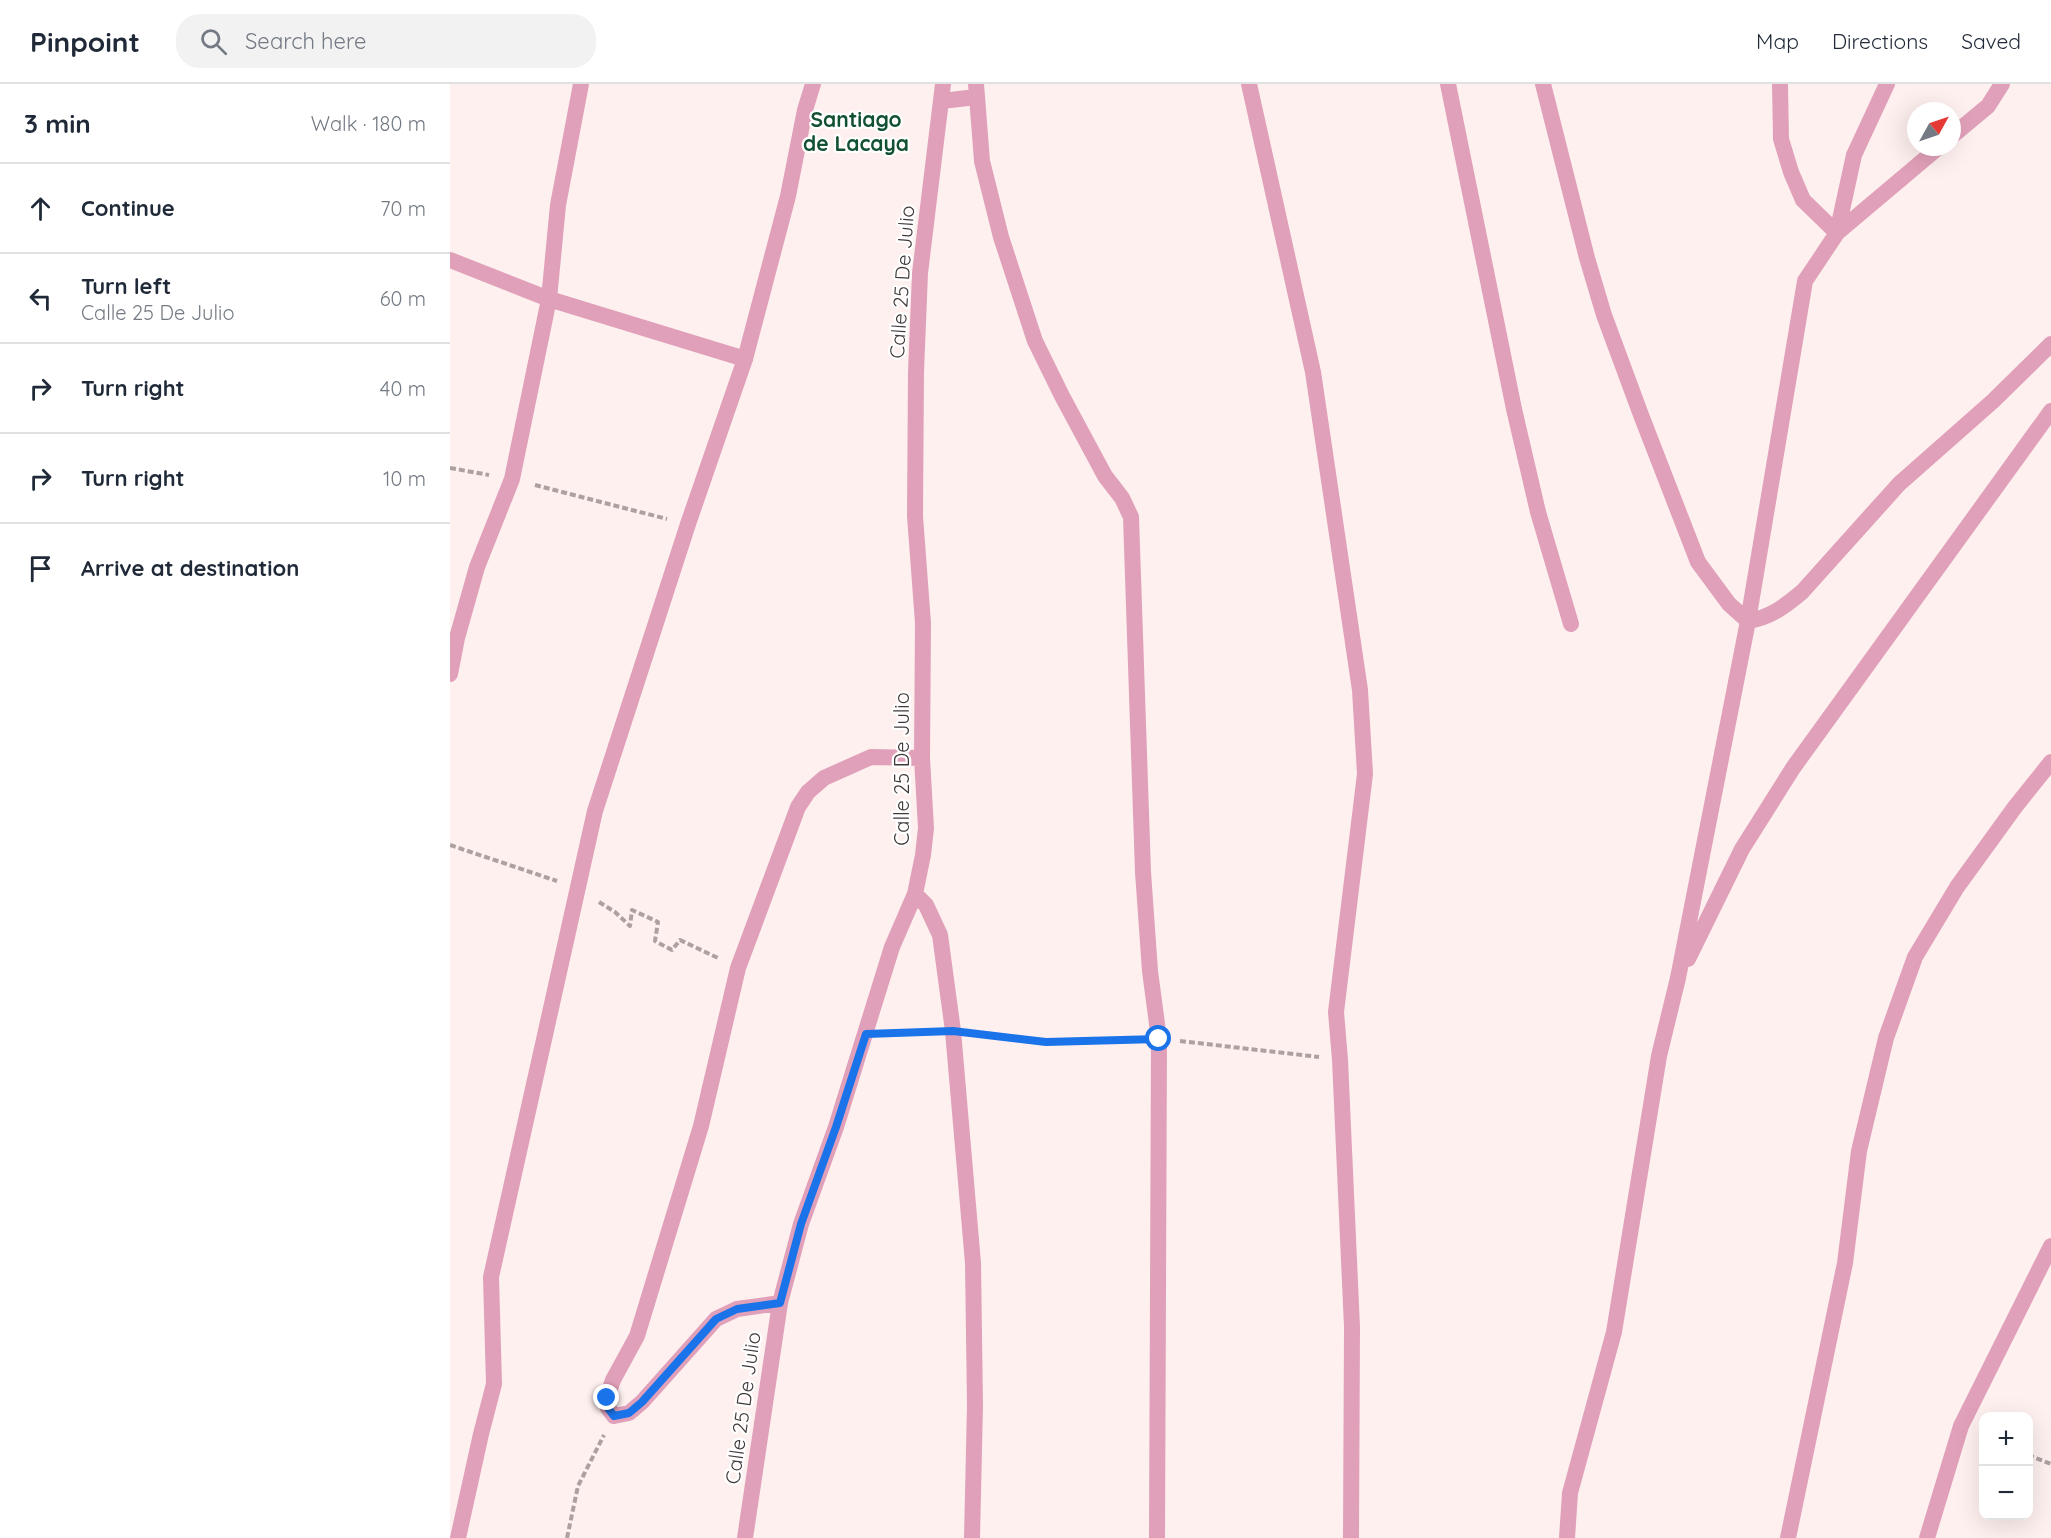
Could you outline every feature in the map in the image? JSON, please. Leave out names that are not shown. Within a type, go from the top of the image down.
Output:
[{"type":"street","points":[[450,674],[457,638],[477,567],[512,479],[549,299],[558,205],[581,84]]},
{"type":"street","points":[[458,1538],[494,1384],[491,1276],[595,811],[688,524],[745,358],[788,196],[805,110],[813,84]]},
{"type":"street","points":[[1249,84],[1313,372],[1360,690],[1365,774],[1336,1012],[1341,1060],[1352,1327],[1351,1538]]},
{"type":"street","points":[[1448,84],[1522,443],[1538,512],[1571,624]]},
{"type":"street","points":[[1543,84],[1587,258],[1604,315],[1641,415],[1698,562],[1729,604],[1748,621],[1763,619],[1784,607],[1802,592],[1899,484],[1993,401],[2051,344]]},
{"type":"street","points":[[1780,84],[1781,139],[1791,172],[1803,200],[1837,233]]},
{"type":"street","points":[[1837,233],[1854,155],[1887,84]]},
{"type":"street","points":[[1961,128],[1988,106],[2002,84]]},
{"type":"street","points":[[943,92],[976,90],[982,161],[1005,248],[1035,341],[1100,466],[1122,498],[1131,517],[1143,872],[1150,971],[1159,1039],[1157,1538]]},
{"type":"street","name":"Calle 25 De Julio","points":[[745,1537],[780,1303],[801,1224],[836,1127],[892,947],[915,894],[923,855],[926,828],[922,758],[923,623],[915,516],[916,372],[920,273],[943,92]]},
{"type":"street","points":[[1567,1538],[1570,1493],[1614,1332],[1659,1056],[1678,978],[1748,621],[1805,281],[1837,233],[1928,156]]},
{"type":"street","points":[[450,260],[549,299],[745,358]]},
{"type":"street","points":[[1678,978],[1742,849],[1793,768],[2051,411]]},
{"type":"street","points":[[780,1303],[737,1309],[716,1319],[642,1402],[629,1413],[614,1416],[608,1408],[607,1398],[613,1380],[638,1336],[701,1126],[738,968],[798,807],[808,792],[824,778],[871,757],[922,758]]},
{"type":"street","points":[[1788,1538],[1845,1263],[1859,1151],[1886,1038],[1915,957],[1957,887],[2051,762]]},
{"type":"street","points":[[915,894],[926,905],[940,935],[953,1031],[972,1263],[975,1405],[972,1538]]},
{"type":"street","points":[[1927,1538],[1961,1426],[2051,1246]]},
{"type":"path","points":[[450,468],[512,479],[688,524]]},
{"type":"path","points":[[450,845],[577,888],[615,912],[630,926],[632,910],[658,922],[654,941],[672,950],[680,940],[738,968]]},
{"type":"path","points":[[866,1034],[953,1031],[1046,1042],[1159,1039],[1341,1060]]},
{"type":"path","points":[[567,1538],[578,1486],[614,1416]]},
{"type":"path","points":[[2033,1457],[2051,1464]]},
{"type":"district","name":"Santiago de Lacaya","points":[[856,132]]},
{"type":"route","points":[[607,1398],[608,1408],[614,1416],[629,1413],[642,1402],[716,1319],[737,1309],[780,1303],[801,1224],[866,1034],[953,1031],[1046,1042],[1159,1039]]}]
